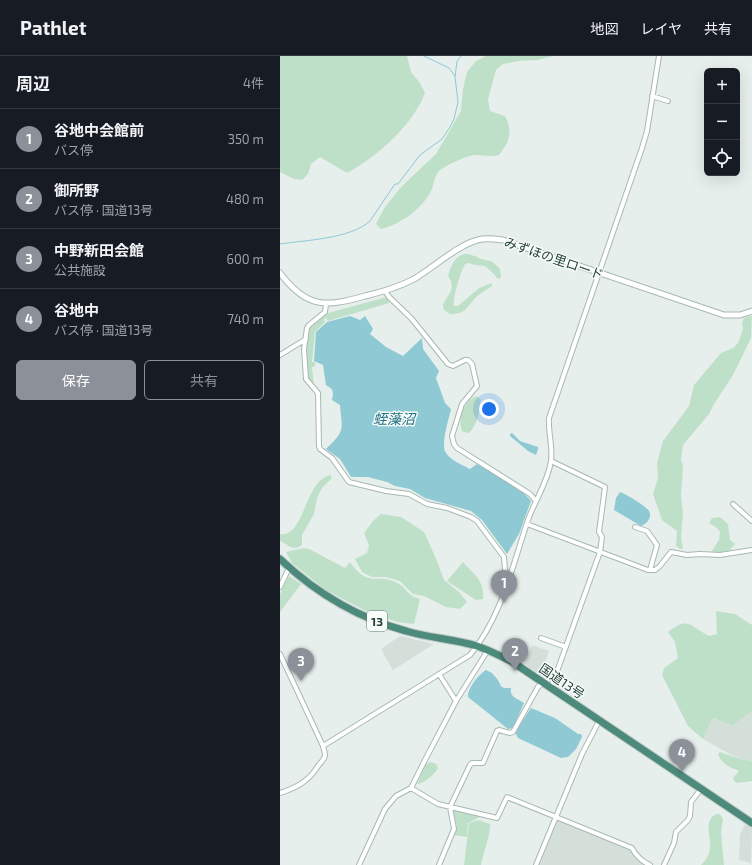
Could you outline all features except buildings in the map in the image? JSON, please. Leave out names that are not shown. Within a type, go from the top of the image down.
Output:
[{"type":"highway","name":"国道13号","points":[[280,560],[328,598],[367,617],[404,631],[476,646],[510,661],[752,823]]},
{"type":"street","points":[[324,746],[470,655],[503,598],[527,524],[546,478],[551,461],[552,453],[548,431],[549,418],[647,131],[659,56]]},
{"type":"street","points":[[652,96],[668,101]]},
{"type":"street","name":"みずほの里ロード","points":[[280,273],[297,293],[316,302],[326,304],[337,303],[385,291],[414,278],[469,243],[480,239],[491,238],[503,240],[724,315],[740,315],[752,311]]},
{"type":"street","points":[[385,291],[388,297],[411,318],[448,364],[453,366],[468,360],[472,364],[477,386],[462,404],[452,436],[454,444],[457,448],[530,494],[536,501]]},
{"type":"street","points":[[326,304],[325,312],[309,325],[304,354],[306,379],[318,393],[320,448],[332,458],[346,480],[349,482],[386,491],[409,494],[426,504],[447,508],[471,517],[477,521],[504,558],[505,570],[509,580]]},
{"type":"street","points":[[280,354],[306,339]]},
{"type":"street","points":[[551,461],[605,486],[599,532],[602,538],[600,552],[551,688]]},
{"type":"street","points":[[733,504],[752,521]]},
{"type":"street","points":[[527,524],[650,570],[655,570],[660,566],[671,552],[687,555],[700,554],[720,556],[752,550]]},
{"type":"street","points":[[634,527],[646,531],[657,545],[650,570]]},
{"type":"street","points":[[280,587],[289,568]]},
{"type":"street","points":[[541,638],[566,646]]},
{"type":"street","points":[[359,865],[385,809],[396,796],[411,788],[456,702],[488,650]]},
{"type":"street","points":[[280,654],[324,746],[324,757],[313,775],[294,788],[280,793]]},
{"type":"street","points":[[439,674],[456,702]]},
{"type":"street","points":[[439,865],[454,829],[450,807],[470,765],[472,763],[483,763],[497,731],[513,732],[538,687],[543,682]]},
{"type":"street","points":[[536,865],[582,754],[599,721]]},
{"type":"street","points":[[411,788],[438,804],[497,818],[507,797],[632,848],[633,852],[644,862],[650,865]]},
{"type":"street","points":[[664,865],[674,843],[676,832],[688,820],[690,816],[691,802],[701,789]]},
{"type":"shaded area","points":[[400,636],[434,644],[393,670],[381,649]]},
{"type":"shaded area","points":[[532,645],[549,651],[541,675],[524,664]]},
{"type":"shaded area","points":[[752,711],[752,761],[740,759],[703,739],[713,718],[732,726]]},
{"type":"shaded area","points":[[558,819],[630,849],[647,865],[539,865]]},
{"type":"shaded area","points":[[745,824],[752,828],[751,863],[739,860],[740,834]]},
{"type":"green space","points":[[280,56],[407,56],[411,72],[420,83],[425,93],[412,117],[403,128],[382,149],[359,166],[347,173],[320,157],[311,164],[308,174],[302,180],[294,179],[280,172]]},
{"type":"green space","points":[[486,56],[553,56],[538,60],[503,64],[496,70],[488,99],[490,111],[505,116],[510,132],[508,141],[499,155],[472,155],[456,161],[442,169],[436,175],[432,189],[427,198],[416,210],[403,220],[381,229],[376,224],[385,207],[401,187],[436,154],[461,111],[463,89],[467,72],[476,61]]},
{"type":"green space","points":[[464,254],[493,262],[500,269],[501,277],[499,279],[497,278],[485,266],[469,263],[465,264],[459,279],[454,306],[458,306],[479,288],[492,283],[492,286],[476,297],[463,312],[450,314],[444,310],[443,305],[452,288],[451,280],[448,276],[455,260]]},
{"type":"green space","points":[[387,297],[389,303],[328,321],[326,318],[324,319],[325,322],[315,332],[312,362],[315,362],[315,366],[312,367],[314,386],[309,382],[306,375],[306,361],[310,326],[312,326],[325,314]]},
{"type":"green space","points":[[752,316],[751,338],[733,375],[709,414],[683,445],[681,460],[683,466],[681,496],[683,514],[681,537],[683,549],[680,549],[676,546],[677,531],[662,520],[653,494],[658,478],[657,463],[663,441],[689,406],[694,385],[721,353],[733,348],[738,343],[743,329],[742,323],[744,318]]},
{"type":"green space","points":[[477,396],[481,400],[476,422],[469,433],[463,432],[461,428],[461,417],[463,411],[469,401]]},
{"type":"green space","points":[[330,475],[332,478],[322,488],[317,498],[314,514],[302,535],[302,545],[293,548],[280,541],[280,534],[288,533],[294,528],[300,519],[315,487],[322,479]]},
{"type":"green space","points":[[381,514],[401,517],[424,532],[444,580],[459,592],[467,602],[460,609],[446,607],[424,596],[413,594],[400,581],[386,577],[372,577],[362,572],[355,559],[367,553],[369,545],[364,533],[373,521]]},
{"type":"green space","points":[[720,517],[728,524],[730,540],[735,544],[729,551],[718,554],[712,551],[719,540],[720,532],[709,523],[712,518]]},
{"type":"green space","points":[[304,548],[309,549],[345,568],[350,562],[357,570],[368,578],[391,580],[401,585],[411,595],[420,599],[414,624],[397,622],[364,610],[326,590],[292,563],[286,552]]},
{"type":"green space","points":[[463,562],[478,578],[482,587],[483,599],[476,600],[447,581]]},
{"type":"green space","points":[[289,576],[301,584],[280,612],[280,594]]},
{"type":"green space","points":[[716,611],[735,614],[752,625],[752,711],[732,726],[714,718],[712,719],[703,739],[688,726],[662,675],[664,668],[678,658],[675,642],[668,632],[680,624],[689,624],[709,636],[717,634]]},
{"type":"green space","points":[[720,752],[740,759],[752,761],[752,781],[737,783],[734,781],[733,778],[739,771],[730,767],[721,760],[718,754]]},
{"type":"green space","points":[[431,762],[436,764],[438,768],[437,770],[426,781],[417,784],[426,764]]},
{"type":"green space","points":[[453,810],[480,817],[468,823],[467,837],[454,835],[457,827]]},
{"type":"green space","points":[[717,814],[720,814],[723,819],[721,832],[724,865],[701,865],[710,851],[710,819]]},
{"type":"green space","points":[[478,820],[490,824],[481,865],[464,865],[469,823]]},
{"type":"water","name":"蛭藻沼","points":[[350,316],[360,320],[365,316],[373,329],[370,334],[386,347],[403,356],[422,338],[423,349],[439,371],[436,378],[445,403],[451,409],[444,438],[444,449],[446,453],[453,460],[470,469],[477,464],[520,489],[531,501],[519,534],[507,554],[482,520],[471,511],[425,498],[410,489],[395,486],[387,482],[368,477],[351,477],[340,459],[326,449],[337,438],[342,425],[340,405],[332,400],[332,389],[326,385],[323,365],[314,361],[316,332],[327,322]]},
{"type":"water","points":[[512,433],[520,441],[538,447],[536,455],[528,451],[510,436]]},
{"type":"water","points":[[620,492],[636,500],[649,511],[650,518],[645,524],[641,526],[614,510],[616,498]]},
{"type":"water","points":[[486,670],[492,673],[501,686],[504,688],[511,688],[511,694],[524,703],[513,728],[508,729],[468,697],[469,690],[474,682]]},
{"type":"water","points":[[531,708],[555,718],[578,734],[581,734],[582,737],[576,749],[568,757],[561,758],[518,738],[515,732]]},
{"type":"waterway","points":[[424,56],[449,68],[455,76]]},
{"type":"waterway","points":[[280,244],[315,240],[340,235],[351,232],[370,221],[395,184],[398,184],[420,155],[442,139],[450,127],[454,119],[458,102],[455,77],[457,61],[461,56]]},
{"type":"place","name":"谷地中会館前","points":[[504,603]]},
{"type":"place","name":"御所野","points":[[515,671]]},
{"type":"place","name":"中野新田会館","points":[[301,681]]},
{"type":"place","name":"谷地中","points":[[682,772]]}]
